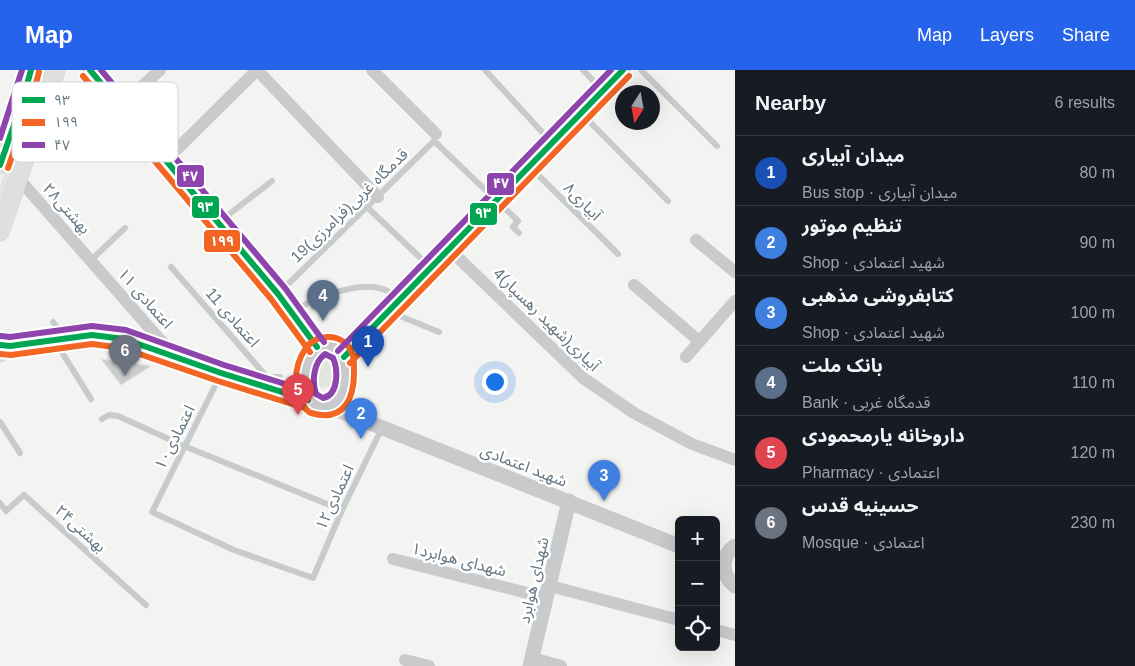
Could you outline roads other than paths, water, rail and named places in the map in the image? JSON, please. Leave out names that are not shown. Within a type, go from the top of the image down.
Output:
[{"type":"main road","points":[[52,82],[56,70]]},
{"type":"main road","points":[[1,161],[12,130]]},
{"type":"main road","points":[[0,232],[25,162]]},
{"type":"street","points":[[90,70],[100,82]]},
{"type":"street","points":[[147,82],[160,70]]},
{"type":"street","points":[[178,148],[257,70],[378,196]]},
{"type":"street","points":[[372,70],[435,138]]},
{"type":"street","points":[[344,357],[623,70]]},
{"type":"street","points":[[168,162],[278,294],[317,347]]},
{"type":"street","name":"۲۸بهشتی","points":[[19,179],[91,260]]},
{"type":"street","points":[[696,240],[735,272]]},
{"type":"street","name":"4آبیاری(شهید رهسپار)","points":[[450,248],[583,378],[634,413],[692,444],[735,460]]},
{"type":"street","name":"۱۱ اعتمادی","points":[[91,260],[176,358]]},
{"type":"street","points":[[634,285],[699,341]]},
{"type":"street","points":[[686,357],[735,301]]},
{"type":"street","points":[[3,348],[92,335],[124,339],[221,373],[268,382],[321,408],[330,407],[336,403],[342,395],[345,381],[344,357],[340,351],[332,346],[324,345],[317,347],[312,352],[306,372],[305,392],[308,400]]},
{"type":"street","points":[[342,395],[355,417]]},
{"type":"street","name":"شهید اعتمادی","points":[[330,407],[675,544]]},
{"type":"street","name":"شهدای هوابرد","points":[[531,662],[569,501]]},
{"type":"street","points":[[726,578],[723,567],[727,549]]},
{"type":"street","name":"شهدای هوابرد۱","points":[[393,559],[675,619]]},
{"type":"street","points":[[720,631],[735,635]]},
{"type":"street","points":[[405,660],[429,666]]},
{"type":"street","points":[[531,662],[561,666]]},
{"type":"lane","points":[[485,70],[552,143]]},
{"type":"lane","points":[[583,70],[603,91]]},
{"type":"lane","points":[[641,70],[717,146]]},
{"type":"lane","points":[[581,113],[668,201]]},
{"type":"lane","name":"19قدمگاه غربی(فرامرزی)","points":[[278,294],[368,208],[435,138]]},
{"type":"lane","points":[[435,138],[518,221],[513,227],[519,233]]},
{"type":"lane","name":"آبیاری۸","points":[[529,166],[618,254]]},
{"type":"lane","points":[[219,222],[272,181]]},
{"type":"lane","points":[[368,208],[431,268]]},
{"type":"lane","points":[[91,260],[125,228]]},
{"type":"lane","points":[[74,240],[98,278]]},
{"type":"lane","name":"11 اعتمادی","points":[[171,267],[268,382]]},
{"type":"lane","points":[[294,315],[314,300],[353,288],[371,286],[382,288],[400,299]]},
{"type":"lane","points":[[389,311],[439,332]]},
{"type":"lane","points":[[53,322],[91,399]]},
{"type":"lane","name":"اعتمادی۱۰","points":[[221,373],[152,512],[234,550],[313,578]]},
{"type":"lane","points":[[268,382],[280,377]]},
{"type":"lane","points":[[102,419],[109,415],[118,416],[184,446],[342,510]]},
{"type":"lane","points":[[0,422],[20,453]]},
{"type":"lane","name":"اعتمادی۱۲","points":[[313,578],[342,510],[382,428]]},
{"type":"lane","name":"۲۴بهشتی","points":[[0,503],[6,512],[24,495],[146,605]]},
{"type":"place","name":"بانک ملت","points":[[323,321]]},
{"type":"place","name":"میدان آبیاری","points":[[368,367]]},
{"type":"place","name":"حسینیه قدس","points":[[125,376]]},
{"type":"place","name":"داروخانه یارمحمودی","points":[[298,415]]},
{"type":"place","name":"تنظیم موتور","points":[[361,439]]},
{"type":"place","name":"کتابفروشی مذهبی","points":[[604,501]]}]
